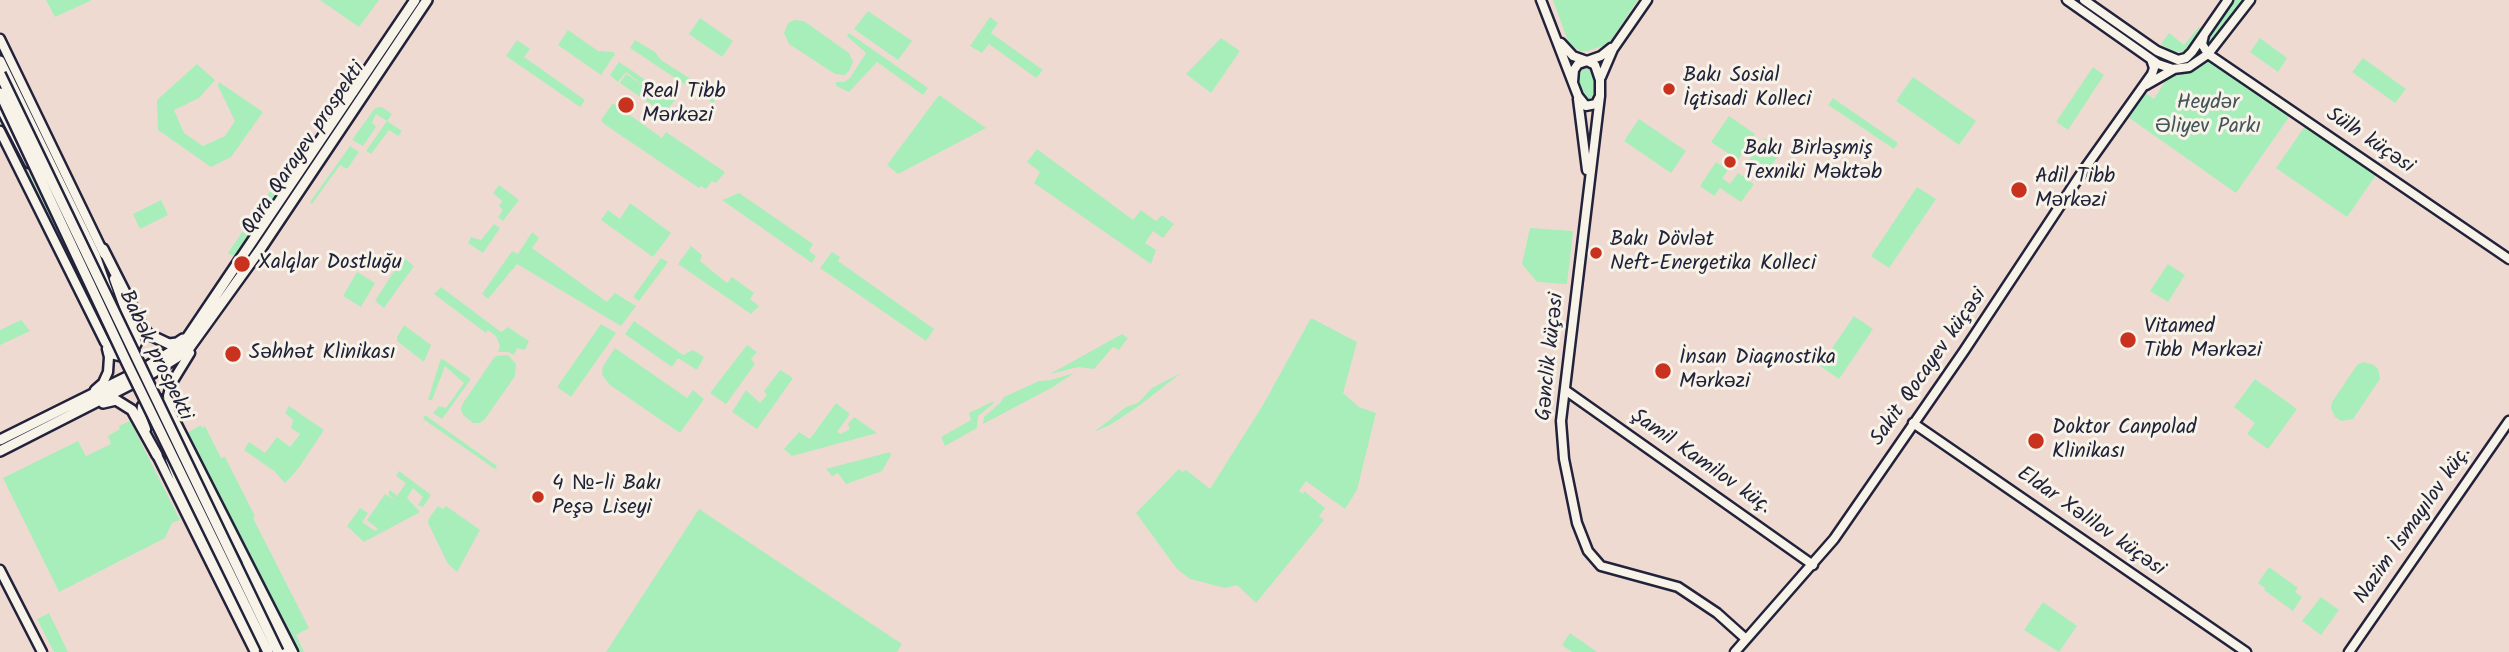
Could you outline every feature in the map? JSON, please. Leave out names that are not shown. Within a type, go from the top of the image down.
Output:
[{"type":"main road","name":"Qara Qarayev prospekti","points":[[148,371],[183,344],[415,0]]},
{"type":"main road","name":"Qara Qarayev prospekti","points":[[148,371],[187,351],[259,251],[427,0]]},
{"type":"main road","points":[[1541,0],[1578,96],[1589,187]]},
{"type":"main road","points":[[1600,80],[1605,63],[1647,0]]},
{"type":"main road","points":[[2067,0],[2149,57],[2173,69],[2189,67],[2208,54],[2219,43],[2249,0]]},
{"type":"main road","points":[[2084,0],[2174,60],[2188,56]]},
{"type":"main road","points":[[2139,90],[2173,69],[2188,56],[2228,0]]},
{"type":"main road","points":[[1552,29],[1568,52],[1597,68],[1600,80],[1589,187]]},
{"type":"main road","points":[[2204,35],[2209,45],[2219,43]]},
{"type":"main road","points":[[2204,35],[2202,44],[2208,54]]},
{"type":"main road","points":[[0,39],[142,326],[152,337],[169,344],[177,343],[184,338],[205,310]]},
{"type":"main road","points":[[1573,82],[1576,67],[1605,53],[1618,41]]},
{"type":"main road","points":[[2139,90],[2154,71],[2149,57],[2151,47]]},
{"type":"main road","name":"Sülh küçəsi","points":[[2208,54],[2509,259]]},
{"type":"main road","points":[[0,61],[94,255],[121,330]]},
{"type":"main road","name":"Babək prospekti","points":[[0,74],[268,652]]},
{"type":"main road","name":"Sakit Qocayev küçəsi","points":[[1735,652],[1835,539],[2139,90]]},
{"type":"main road","name":"Babək prospekti","points":[[0,93],[96,297],[278,652]]},
{"type":"main road","points":[[1578,96],[1583,104],[1589,106],[1596,104],[1600,96]]},
{"type":"main road","points":[[0,107],[96,297]]},
{"type":"main road","name":"Babək prospekti","points":[[0,131],[105,342]]},
{"type":"main road","name":"Gənclik küçəsi","points":[[1589,187],[1560,428],[1577,523],[1588,551],[1605,568],[1671,584],[1687,591],[1746,639]]},
{"type":"main road","points":[[103,249],[137,343],[131,354],[123,357],[111,352],[105,342]]},
{"type":"main road","points":[[170,411],[168,396],[171,384],[217,308]]},
{"type":"main road","points":[[81,400],[103,383],[107,376],[109,357],[105,342]]},
{"type":"main road","points":[[27,438],[101,404],[190,353]]},
{"type":"main road","points":[[0,451],[127,386],[148,371]]},
{"type":"main road","points":[[0,440],[148,371]]},
{"type":"main road","name":"Şamil Kamilov küç.","points":[[1565,390],[1813,565]]},
{"type":"main road","points":[[157,455],[142,420],[142,406],[147,400],[155,398],[162,401],[170,411]]},
{"type":"main road","points":[[101,404],[112,400],[128,406],[136,415],[257,652]]},
{"type":"main road","name":"Babək prospekti","points":[[170,411],[293,652]]},
{"type":"main road","name":"Nazim İsmayılov küç.","points":[[2349,652],[2509,421]]},
{"type":"main road","name":"Eldar Xəlilov küçəsi","points":[[1913,423],[2246,652]]},
{"type":"main road","points":[[162,424],[189,508],[240,611],[257,652]]},
{"type":"main road","points":[[162,424],[285,652]]},
{"type":"main road","points":[[0,570],[42,652]]},
{"type":"green space","points":[[46,0],[92,0],[55,17]]},
{"type":"green space","points":[[320,0],[379,0],[359,27]]},
{"type":"green space","points":[[1553,0],[1638,0],[1611,40],[1603,46],[1580,51],[1569,44]]},
{"type":"green space","points":[[2233,0],[2245,0],[2215,42],[2211,41],[2208,37]]},
{"type":"green space","points":[[868,11],[912,41],[898,60],[854,29]]},
{"type":"green space","points":[[990,17],[998,23],[991,33],[1043,70],[1036,78],[989,44],[982,53],[970,46]]},
{"type":"green space","points":[[700,18],[733,41],[722,57],[689,34]]},
{"type":"green space","points":[[794,20],[804,21],[849,53],[853,62],[845,75],[835,74],[789,44],[784,33],[788,23]]},
{"type":"green space","points":[[2199,27],[2201,29],[2184,52],[2173,52],[2161,44],[2169,33],[2184,45]]},
{"type":"green space","points":[[568,30],[598,51],[615,54],[601,75],[558,45]]},
{"type":"green space","points":[[849,33],[928,88],[923,95],[877,62],[849,92],[836,86],[836,82],[844,82],[850,78],[866,53],[847,36]]},
{"type":"green space","points":[[1221,38],[1240,51],[1211,93],[1186,74]]},
{"type":"green space","points":[[2260,38],[2287,58],[2278,72],[2250,52]]},
{"type":"green space","points":[[517,40],[530,49],[524,57],[585,100],[580,107],[506,56]]},
{"type":"green space","points":[[635,40],[717,96],[713,103],[630,48]]},
{"type":"green space","points":[[2363,58],[2406,89],[2395,103],[2352,72]]},
{"type":"green space","name":"Heydər Əliyev Parkı","points":[[2209,61],[2289,117],[2236,193],[2128,117],[2145,93],[2154,99],[2166,80]]},
{"type":"green space","points":[[619,62],[675,100],[664,113],[620,83],[626,74],[642,85],[626,72],[618,82],[610,75]]},
{"type":"green space","points":[[197,64],[215,80],[199,98],[174,110],[184,133],[203,146],[225,136],[235,121],[218,86],[219,82],[263,112],[231,157],[211,167],[158,130],[157,100]]},
{"type":"green space","points":[[2093,67],[2104,75],[2068,130],[2056,122]]},
{"type":"green space","points":[[1583,69],[1590,69],[1595,74],[1594,94],[1590,99],[1583,95],[1578,77]]},
{"type":"green space","points":[[1913,77],[1976,121],[1959,145],[1896,101]]},
{"type":"green space","points":[[939,95],[986,128],[898,174],[887,165]]},
{"type":"green space","points":[[1833,98],[1898,143],[1894,149],[1828,105]]},
{"type":"green space","points":[[613,103],[662,138],[666,132],[725,172],[716,183],[712,181],[706,189],[701,186],[699,188],[604,124],[601,120]]},
{"type":"green space","points":[[382,107],[392,114],[387,121],[376,114],[372,123],[376,127],[363,146],[352,140],[375,108]]},
{"type":"green space","points":[[0,115],[119,353],[115,352],[0,122]]},
{"type":"green space","points":[[1729,116],[1755,134],[1738,160],[1711,142]]},
{"type":"green space","points":[[1639,119],[1686,151],[1671,173],[1624,141]]},
{"type":"green space","points":[[387,121],[402,131],[398,136],[389,130],[371,154],[366,151]]},
{"type":"green space","points":[[2305,126],[2376,175],[2347,217],[2276,168]]},
{"type":"green space","points":[[1764,138],[1782,150],[1763,178],[1745,166]]},
{"type":"green space","points":[[305,140],[311,145],[235,257],[228,253]]},
{"type":"green space","points":[[350,146],[359,152],[347,169],[340,165],[312,204],[310,202]]},
{"type":"green space","points":[[1037,149],[1133,220],[1141,210],[1156,221],[1162,215],[1174,224],[1163,238],[1153,231],[1145,243],[1156,250],[1151,264],[1034,183],[1040,172],[1027,162]]},
{"type":"green space","points":[[1716,162],[1728,170],[1722,178],[1730,184],[1738,173],[1754,184],[1741,202],[1720,188],[1714,196],[1700,186]]},
{"type":"green space","points":[[499,185],[519,200],[503,221],[498,217],[503,210],[499,206],[502,201],[493,193]]},
{"type":"green space","points":[[1917,187],[1936,199],[1889,268],[1871,256]]},
{"type":"green space","points":[[739,193],[813,244],[809,251],[816,256],[812,263],[722,200]]},
{"type":"green space","points":[[161,200],[168,215],[140,229],[133,214]]},
{"type":"green space","points":[[630,203],[671,233],[653,257],[601,220],[608,210],[620,219]]},
{"type":"green space","points":[[494,224],[500,228],[483,253],[468,243],[471,237],[481,240]]},
{"type":"green space","points":[[1530,228],[1573,231],[1567,284],[1537,282],[1522,264]]},
{"type":"green space","points":[[532,232],[539,238],[532,248],[607,302],[615,293],[636,306],[621,326],[517,264],[488,299],[482,294],[512,251],[518,254]]},
{"type":"green space","points":[[691,246],[702,255],[700,261],[727,283],[732,277],[754,293],[750,299],[759,306],[751,314],[678,264]]},
{"type":"green space","points":[[832,252],[840,257],[838,261],[934,329],[926,341],[820,268]]},
{"type":"green space","points":[[403,257],[414,266],[384,308],[375,301]]},
{"type":"green space","points":[[661,258],[668,262],[639,301],[633,297]]},
{"type":"green space","points":[[2168,264],[2185,275],[2168,302],[2150,291]]},
{"type":"green space","points":[[357,272],[375,283],[361,307],[343,296]]},
{"type":"green space","points":[[441,287],[501,332],[508,327],[529,341],[525,350],[517,348],[514,355],[498,352],[500,346],[496,336],[488,330],[486,333],[434,294]]},
{"type":"green space","points":[[1854,316],[1873,329],[1839,379],[1820,366]]},
{"type":"green space","points":[[1311,318],[1357,342],[1343,393],[1359,407],[1376,413],[1357,490],[1345,509],[1306,481],[1299,491],[1303,494],[1304,491],[1325,508],[1319,516],[1324,520],[1256,603],[1237,585],[1225,588],[1190,579],[1177,569],[1136,513],[1179,469],[1182,472],[1186,470],[1210,489],[1263,405]]},
{"type":"green space","points":[[21,320],[30,331],[0,345],[0,330]]},
{"type":"green space","points":[[634,321],[683,355],[693,350],[704,357],[697,370],[678,358],[672,367],[625,334]]},
{"type":"green space","points":[[601,324],[616,333],[571,397],[557,387]]},
{"type":"green space","points":[[404,325],[431,345],[424,362],[397,341]]},
{"type":"green space","points":[[1122,334],[1128,338],[1119,350],[1113,347],[1094,369],[1078,367],[1050,374]]},
{"type":"green space","points":[[747,345],[757,352],[751,359],[755,364],[726,404],[710,393]]},
{"type":"green space","points":[[615,348],[687,398],[693,390],[704,399],[680,433],[610,385],[602,375],[603,366]]},
{"type":"green space","points":[[508,355],[516,364],[515,376],[485,419],[480,423],[473,423],[463,415],[463,403],[493,359],[496,356]]},
{"type":"green space","points":[[441,358],[471,379],[442,419],[433,413],[439,406],[446,408],[464,383],[445,366],[432,400],[428,400]]},
{"type":"green space","points":[[2363,362],[2378,369],[2380,379],[2353,419],[2341,421],[2335,417],[2331,408],[2332,402],[2357,365]]},
{"type":"green space","points":[[780,370],[793,378],[757,429],[732,412],[746,390],[760,403],[767,395],[764,391]]},
{"type":"green space","points":[[1074,373],[983,424],[984,417],[1004,397],[1039,381]]},
{"type":"green space","points":[[1181,373],[1140,405],[1094,432],[1126,407],[1138,403],[1152,388]]},
{"type":"green space","points":[[2255,379],[2297,409],[2268,449],[2247,434],[2255,423],[2234,407]]},
{"type":"green space","points":[[994,401],[978,416],[977,428],[945,446],[941,437],[971,420],[969,413]]},
{"type":"green space","points":[[836,403],[850,414],[837,432],[841,434],[850,429],[848,424],[854,417],[877,433],[792,456],[784,449],[799,432],[810,439]]},
{"type":"green space","points":[[289,406],[324,430],[298,469],[285,483],[274,471],[244,450],[249,442],[265,453],[277,437],[290,447],[300,434],[291,428],[293,420],[285,413]]},
{"type":"green space","points":[[425,415],[497,466],[495,469],[423,419]]},
{"type":"green space","points":[[130,421],[180,520],[172,523],[165,538],[59,592],[3,478],[78,441],[86,456],[111,444],[108,436]]},
{"type":"green space","points":[[201,425],[202,428],[205,426],[221,458],[225,457],[309,628],[296,635],[304,652],[297,652],[187,433]]},
{"type":"green space","points":[[890,452],[882,471],[846,484],[838,473],[832,476],[826,469]]},
{"type":"green space","points":[[399,471],[431,495],[423,507],[418,505],[423,497],[413,488],[407,498],[420,512],[364,542],[347,526],[360,508],[368,513],[362,522],[375,531],[378,529],[367,520],[385,494],[396,501],[388,494],[390,490],[397,496],[406,483],[396,476]]},
{"type":"green space","points":[[438,506],[443,509],[446,506],[480,530],[457,572],[448,564],[428,523]]},
{"type":"green space","points":[[699,509],[902,644],[897,652],[606,652]]},
{"type":"green space","points":[[2269,567],[2298,588],[2295,592],[2302,597],[2293,611],[2258,583]]},
{"type":"green space","points":[[2321,597],[2339,610],[2321,635],[2302,621]]},
{"type":"green space","points":[[2043,602],[2077,626],[2059,652],[2024,630]]},
{"type":"green space","points":[[49,613],[68,652],[54,652],[37,619]]},
{"type":"green space","points":[[1570,633],[1597,652],[1572,652],[1562,645]]},
{"type":"place","name":"Bakı Sosial İqtisadi Kolleci","points":[[1669,89]]},
{"type":"place","name":"Real Tibb Mərkəzi","points":[[626,105]]},
{"type":"place","name":"Bakı Birləşmiş Texniki Məktəb","points":[[1730,162]]},
{"type":"place","name":"Adil Tibb Mərkəzi","points":[[2019,190]]},
{"type":"place","name":"Bakı Dövlət Neft-Energetika Kolleci","points":[[1596,253]]},
{"type":"place","name":"Xalqlar Dostluğu","points":[[242,264]]},
{"type":"place","name":"Vitamed Tibb Mərkəzi","points":[[2128,340]]},
{"type":"place","name":"Səhhət Klinikası","points":[[233,354]]},
{"type":"place","name":"İnsan Diaqnostika Mərkəzi","points":[[1663,371]]},
{"type":"place","name":"Doktor Canpolad Klinikası","points":[[2036,441]]},
{"type":"place","name":"4 №-li Bakı Peşə Liseyi","points":[[538,497]]}]
